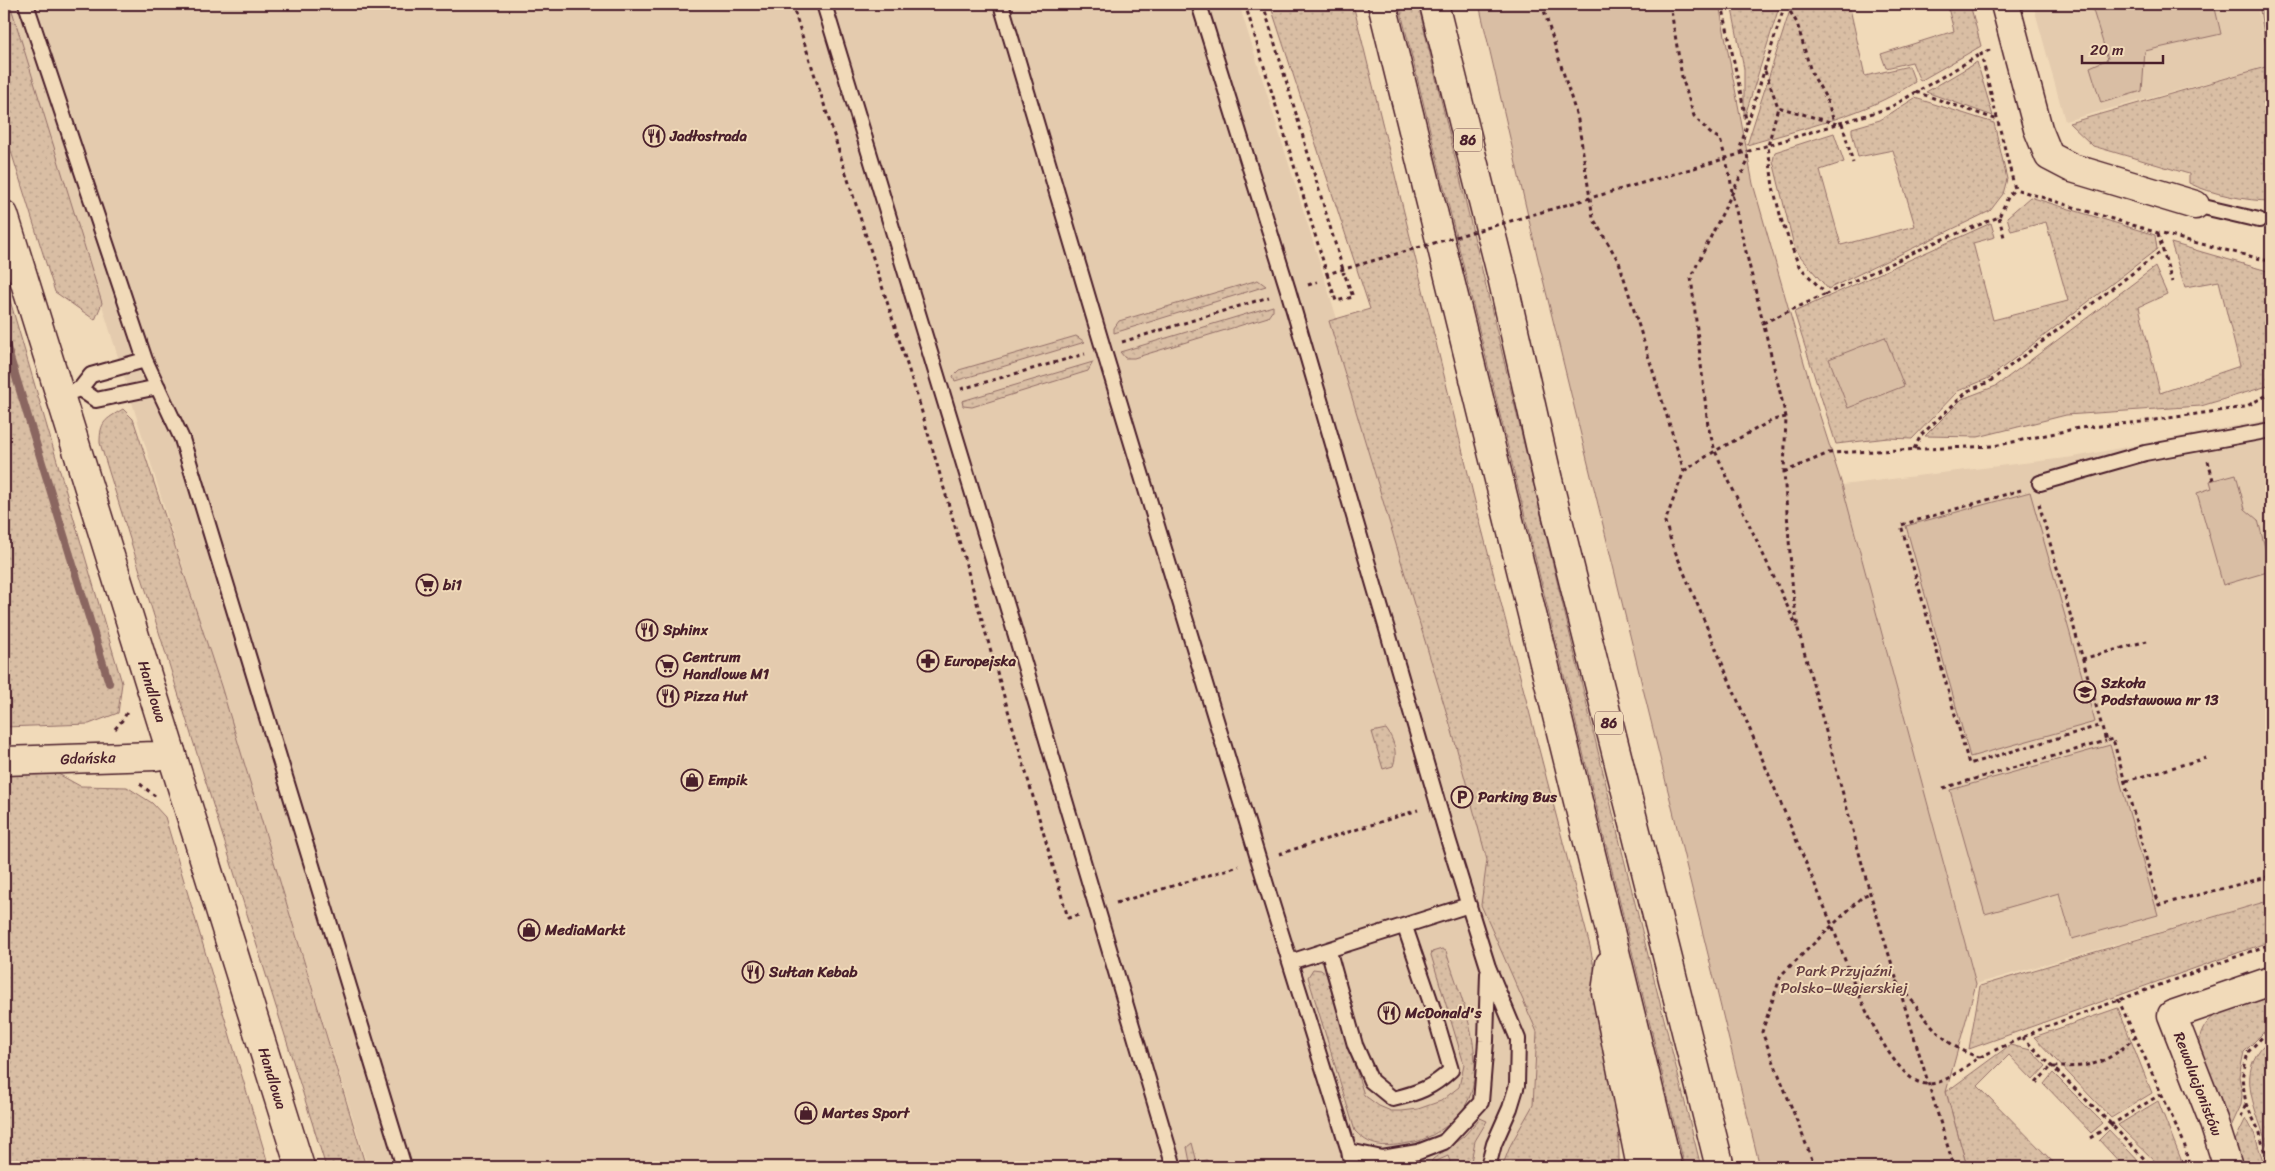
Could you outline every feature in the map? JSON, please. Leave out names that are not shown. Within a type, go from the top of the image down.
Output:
[{"type":"main road","points":[[1382,4],[1668,1167]]},
{"type":"main road","name":"86","points":[[1434,4],[1502,277],[1548,480],[1720,1167]]},
{"type":"main road","points":[[2005,4],[2038,129],[2049,156],[2072,168],[2195,205]]},
{"type":"main road","name":"Handlowa","points":[[4,215],[70,392],[171,752],[300,1167]]},
{"type":"main road","name":"Gdańska","points":[[4,760],[156,756],[171,752]]},
{"type":"main road","points":[[1613,943],[1606,992],[1639,1164]]},
{"type":"main road","name":"Rewolucjonistów","points":[[2228,1167],[2213,1120],[2172,1015],[2271,981]]},
{"type":"lane","points":[[26,4],[145,360],[182,439],[404,1167]]},
{"type":"lane","points":[[824,4],[1098,909],[1174,1167]]},
{"type":"lane","points":[[1001,4],[1258,860],[1349,1150],[1352,1167]]},
{"type":"lane","points":[[1199,4],[1288,290],[1437,804],[1488,967],[1518,1039],[1517,1084],[1510,1108],[1494,1144],[1488,1167]]},
{"type":"lane","points":[[2195,205],[2259,220]]},
{"type":"lane","points":[[70,392],[91,375],[145,360]]},
{"type":"lane","points":[[70,392],[96,400],[158,387]]},
{"type":"lane","points":[[2037,485],[2145,453],[2271,430]]},
{"type":"lane","points":[[1290,962],[1329,952],[1469,906]]},
{"type":"lane","points":[[1329,952],[1355,1045],[1371,1081],[1393,1099],[1412,1095],[1434,1086],[1451,1070],[1405,926]]},
{"type":"lane","points":[[1349,1150],[1382,1158],[1418,1152],[1444,1142],[1481,1102],[1486,1040],[1488,967]]},
{"type":"path","points":[[792,4],[919,402],[1068,918],[1437,804]]},
{"type":"path","points":[[1245,4],[1336,301],[1353,297],[1343,274],[1263,4]]},
{"type":"path","points":[[1542,4],[1578,120],[1593,218],[1619,262],[1684,471]]},
{"type":"path","points":[[1670,4],[1682,77],[1694,116],[1710,133],[1720,139],[1726,159],[1732,194],[1786,418],[1784,472],[1793,594],[1798,629],[1870,893],[1954,1167]]},
{"type":"path","points":[[1722,4],[1747,124]]},
{"type":"path","points":[[1742,154],[1740,148],[1785,4]]},
{"type":"path","points":[[1785,4],[1797,23],[1811,72],[1826,98],[1836,124]]},
{"type":"path","points":[[1327,274],[1747,153],[1889,108],[1981,54]]},
{"type":"path","points":[[1765,71],[1778,107],[1768,146],[1773,187],[1782,222],[1799,266],[1826,294]]},
{"type":"path","points":[[1916,92],[1998,120]]},
{"type":"path","points":[[1778,107],[1836,124]]},
{"type":"path","points":[[1842,123],[1853,162]]},
{"type":"path","points":[[1747,153],[1748,161],[1691,277],[1708,426],[1715,451],[1798,629]]},
{"type":"path","points":[[2004,237],[1999,217],[2015,189]]},
{"type":"path","points":[[1762,323],[1938,241],[1999,217]]},
{"type":"path","points":[[2158,233],[2172,282]]},
{"type":"path","points":[[1914,449],[1921,436],[1968,391],[1989,382],[2163,250]]},
{"type":"path","points":[[919,402],[1317,282]]},
{"type":"path","points":[[1784,472],[1829,453],[1994,446],[2079,428],[2141,422],[2245,407],[2271,393]]},
{"type":"path","points":[[1786,418],[1773,420],[1715,451],[1684,471],[1665,522],[1672,544],[1832,925],[1849,970],[1887,1053],[1905,1075],[1919,1083],[1929,1084],[1946,1079],[1980,1057],[2022,1037],[2118,999],[2271,944]]},
{"type":"path","points":[[2102,725],[1969,764],[1901,525],[2037,485],[2082,660],[2102,725],[2106,741]]},
{"type":"path","points":[[2082,660],[2147,641]]},
{"type":"path","points":[[112,731],[124,718],[129,705]]},
{"type":"path","points":[[1943,788],[2113,739],[2159,904],[2271,876]]},
{"type":"path","points":[[2126,781],[2206,758]]},
{"type":"path","points":[[137,783],[152,792],[159,800]]},
{"type":"path","points":[[1815,1167],[1762,1032],[1781,975],[1863,896],[1870,893]]},
{"type":"path","points":[[1896,980],[1942,1038],[1964,1053],[1980,1057]]},
{"type":"path","points":[[2118,999],[2184,1143],[2190,1167]]},
{"type":"path","points":[[2268,1167],[2260,1134],[2246,1104],[2242,1078],[2248,1052],[2271,1028]]},
{"type":"path","points":[[2022,1037],[2112,1124],[2152,1167]]},
{"type":"path","points":[[2036,1083],[2051,1067],[2089,1067],[2118,1054],[2135,1037]]},
{"type":"path","points":[[2090,1138],[2161,1094]]},
{"type":"shaded area","points":[[9,4],[1239,4],[1598,1157],[1588,1167],[368,1167]]},
{"type":"shaded area","points":[[2033,4],[2257,4],[2268,66],[2065,121]]},
{"type":"shaded area","name":"Szkoła Podstawowa nr 13","points":[[2271,419],[2271,900],[1976,984],[1842,485],[2074,457]]},
{"type":"green space","points":[[4,4],[10,4],[102,303],[95,320],[55,292],[4,129]]},
{"type":"green space","points":[[1270,4],[1353,4],[1479,518],[1590,946],[1618,1096],[1619,1161],[1616,1167],[1502,1167],[1511,1144],[1533,1105],[1537,1032],[1481,905],[1487,860],[1452,731],[1329,321],[1370,309]]},
{"type":"green space","points":[[1399,4],[1418,4],[1623,855],[1701,1167],[1685,1167]]},
{"type":"green space","name":"Park Przyjaźni Polsko–Węgierskiej","points":[[1479,4],[1719,4],[1753,184],[1813,394],[1842,485],[1976,984],[1946,1092],[1967,1167],[1760,1167],[1538,259]]},
{"type":"green space","points":[[1731,4],[1780,4],[1744,119],[1744,69]]},
{"type":"green space","points":[[1792,4],[1849,4],[1865,76],[1909,66],[1915,82],[1876,103],[1834,120],[1747,145]]},
{"type":"green space","points":[[1947,4],[1970,4],[1981,46],[1920,81],[1912,62],[1886,68],[1881,54],[1954,31]]},
{"type":"green space","points":[[2091,4],[2214,4],[2221,34],[2145,51],[2142,91],[2101,103],[2090,67],[2108,59]]},
{"type":"green space","points":[[2259,4],[2271,4],[2271,201],[2229,196],[2198,187],[2189,183],[2189,174],[2093,146],[2069,123],[2269,66]]},
{"type":"green space","points":[[1977,62],[1993,116],[1926,92]]},
{"type":"green space","points":[[1915,98],[1994,123],[2007,179],[2003,194],[1990,211],[1828,289],[1795,250],[1773,161],[1775,152],[1834,133],[1844,162],[1820,170],[1841,245],[1915,226],[1893,150],[1858,157],[1852,128],[1880,120]]},
{"type":"green space","points":[[2030,197],[2155,235],[2157,249],[1989,378],[1958,391],[1912,439],[1888,438],[1836,444],[1794,312],[1991,223],[1995,237],[1973,243],[1993,320],[2068,301],[2046,222],[2011,231],[2007,217]]},
{"type":"green space","points":[[2171,243],[2271,272],[2271,385],[2201,406],[2066,415],[1978,437],[1925,436],[1962,399],[1996,386],[2155,267],[2167,294],[2139,307],[2160,393],[2240,366],[2219,281],[2185,287]]},
{"type":"green space","points":[[4,280],[122,683],[118,713],[89,724],[4,727]]},
{"type":"green space","points":[[1258,280],[1266,286],[1114,333],[1114,328],[1119,321]]},
{"type":"green space","points":[[1273,306],[1273,310],[1268,317],[1134,358],[1125,358],[1120,352]]},
{"type":"green space","points":[[1076,336],[1085,342],[955,381],[953,376],[959,370]]},
{"type":"green space","points":[[1885,337],[1904,386],[1848,408],[1829,359]]},
{"type":"green space","points":[[1093,362],[1088,371],[972,407],[963,406],[962,401]]},
{"type":"green space","points":[[123,409],[133,419],[221,686],[366,1167],[326,1167],[100,443],[101,430],[105,422]]},
{"type":"green space","points":[[2236,474],[2245,509],[2258,520],[2271,571],[2223,585],[2197,493],[2212,488],[2210,481]]},
{"type":"green space","points":[[2030,492],[2095,722],[1970,757],[1906,526]]},
{"type":"green space","points":[[1386,729],[1393,742],[1395,757],[1393,766],[1383,769],[1372,732]]},
{"type":"green space","points":[[2110,745],[2158,915],[2072,939],[2059,893],[1985,914],[1950,790]]},
{"type":"green space","points":[[51,770],[80,786],[127,787],[152,803],[165,817],[269,1167],[4,1167],[4,771]]},
{"type":"green space","points":[[2271,900],[2271,941],[1969,1049],[1980,986]]},
{"type":"green space","points":[[1442,949],[1446,951],[1473,1042],[1475,1065],[1473,1088],[1464,1108],[1448,1125],[1436,1133],[1415,1142],[1390,1146],[1369,1142],[1355,1131],[1308,977],[1313,969],[1321,970],[1326,974],[1364,1095],[1379,1106],[1391,1111],[1418,1109],[1441,1101],[1459,1087],[1464,1064],[1431,955],[1432,952]]},
{"type":"green space","points":[[2271,993],[2271,1025],[2244,1052],[2239,1076],[2242,1095],[2241,1105],[2229,1131],[2198,1048],[2201,1035],[2206,1024],[2224,1010]]},
{"type":"green space","points":[[2118,1008],[2152,1093],[2111,1118],[2034,1037]]},
{"type":"green space","points":[[2271,1038],[2271,1163],[2266,1140],[2251,1095],[2250,1071],[2260,1049]]},
{"type":"green space","points":[[2010,1045],[2031,1050],[2046,1066],[2033,1080],[2009,1055],[1978,1086],[2058,1167],[1967,1167],[1946,1092]]},
{"type":"green space","points":[[2053,1073],[2103,1123],[2091,1133],[2044,1084]]},
{"type":"green space","points":[[2158,1101],[2184,1167],[2161,1167],[2118,1125]]},
{"type":"green space","points":[[1480,1118],[1487,1121],[1475,1141],[1470,1167],[1452,1167],[1448,1156],[1430,1164],[1433,1159],[1464,1136]]},
{"type":"green space","points":[[2246,1118],[2254,1133],[2265,1167],[2243,1167],[2234,1143]]},
{"type":"green space","points":[[2109,1130],[2144,1167],[2124,1167],[2099,1140]]},
{"type":"green space","points":[[1192,1143],[1197,1162],[1207,1160],[1209,1167],[1191,1167],[1187,1147]]},
{"type":"waterway","points":[[4,338],[109,683]]},
{"type":"place","name":"Jadłostrada","points":[[654,136]]},
{"type":"place","name":"bi1","points":[[427,585]]},
{"type":"place","name":"Sphinx","points":[[647,630]]},
{"type":"place","name":"Europejska","points":[[928,661]]},
{"type":"place","name":"Centrum Handlowe M1","points":[[667,666]]},
{"type":"place","name":"Szkoła Podstawowa nr 13","points":[[2085,692]]},
{"type":"place","name":"Pizza Hut","points":[[668,696]]},
{"type":"place","name":"Empik","points":[[692,780]]},
{"type":"place","name":"Parking Bus","points":[[1462,797]]},
{"type":"place","name":"MediaMarkt","points":[[529,930]]},
{"type":"place","name":"Sułtan Kebab","points":[[753,972]]},
{"type":"place","name":"McDonald's","points":[[1389,1013]]},
{"type":"place","name":"Martes Sport","points":[[806,1113]]}]
